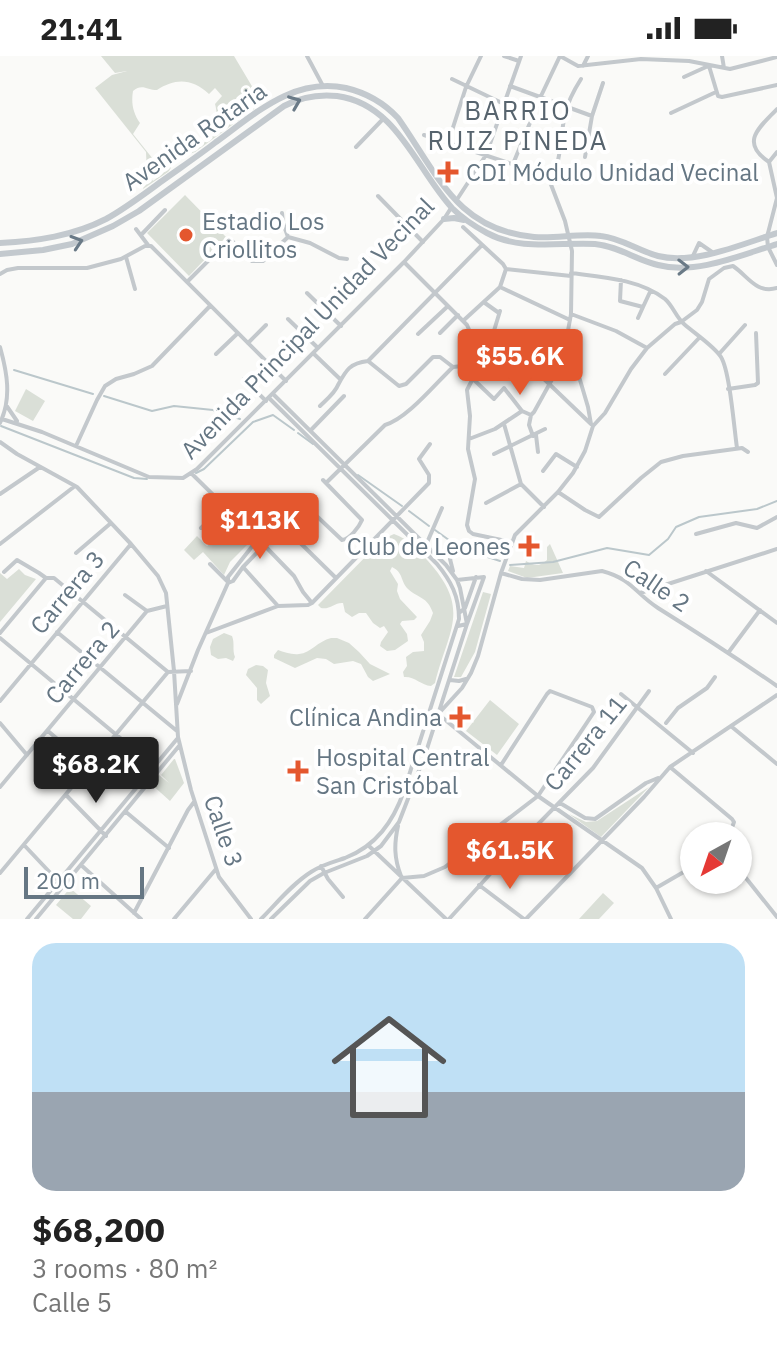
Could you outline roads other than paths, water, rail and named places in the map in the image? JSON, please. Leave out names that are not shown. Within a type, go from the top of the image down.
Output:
[{"type":"main road","name":"Avenida Rotaria","points":[[0,243],[48,238],[107,218],[269,103],[304,88],[323,86],[357,91],[390,110],[466,224],[493,236],[535,245],[598,244],[669,267],[697,267],[777,244]]},
{"type":"main road","name":"Avenida Rotaria","points":[[0,254],[72,244],[113,226],[139,211],[273,113],[293,101],[315,96],[343,97],[365,105],[384,118],[454,204],[481,222],[502,231],[543,238],[600,236],[622,241],[658,256],[692,258],[777,233]]},
{"type":"main road","points":[[444,219],[454,218],[466,224]]},
{"type":"street","points":[[307,56],[323,86]]},
{"type":"street","points":[[448,144],[466,87],[481,56]]},
{"type":"street","points":[[454,204],[486,155],[520,59],[504,56]]},
{"type":"street","points":[[513,164],[560,56],[578,66],[641,59],[689,61],[724,68],[777,57]]},
{"type":"street","points":[[583,66],[588,56]]},
{"type":"street","points":[[722,56],[724,68]]},
{"type":"street","points":[[684,77],[709,66]]},
{"type":"street","points":[[709,66],[718,96],[777,85]]},
{"type":"street","points":[[452,79],[504,104]]},
{"type":"street","points":[[550,182],[557,166],[567,106],[581,79]]},
{"type":"street","points":[[585,157],[592,116],[603,83]]},
{"type":"street","points":[[510,86],[592,116]]},
{"type":"street","points":[[671,113],[716,92]]},
{"type":"street","points":[[777,109],[754,134],[753,141],[757,152],[769,162],[777,198],[767,237],[768,247],[777,265]]},
{"type":"street","points":[[356,147],[384,118]]},
{"type":"street","points":[[425,136],[542,174],[550,182],[572,251],[567,336],[592,425],[577,467],[511,542],[478,656],[468,678],[438,714]]},
{"type":"street","points":[[769,162],[777,152]]},
{"type":"street","points":[[378,196],[423,242]]},
{"type":"street","name":"Avenida Principal Unidad Vecinal","points":[[1,421],[18,422],[149,477],[183,478],[341,326],[423,242],[454,204]]},
{"type":"street","points":[[141,235],[165,210]]},
{"type":"street","points":[[282,213],[288,237]]},
{"type":"street","points":[[769,223],[777,221]]},
{"type":"street","points":[[466,224],[506,269],[621,280],[667,300],[681,322],[722,359],[737,448]]},
{"type":"street","points":[[136,229],[148,245],[286,381]]},
{"type":"street","points":[[288,237],[347,259]]},
{"type":"street","points":[[187,282],[230,239],[257,263],[288,237]]},
{"type":"street","points":[[692,258],[699,243],[712,252]]},
{"type":"street","points":[[0,274],[18,268],[87,268],[126,257],[148,245]]},
{"type":"street","points":[[320,406],[335,390],[347,369],[368,361],[482,245]]},
{"type":"street","points":[[126,257],[135,289]]},
{"type":"street","points":[[228,583],[304,504],[342,540],[346,540],[362,520],[325,481],[381,428],[396,421],[453,367],[462,366],[474,355],[474,341],[464,320],[404,262]]},
{"type":"street","points":[[592,425],[605,413],[647,348],[675,324],[691,316],[702,302],[709,279],[733,266],[754,285],[765,290],[777,288]]},
{"type":"street","points":[[464,320],[500,287],[506,269]]},
{"type":"street","points":[[621,280],[620,301],[643,307]]},
{"type":"street","points":[[500,287],[570,317],[616,331],[647,348]]},
{"type":"street","points":[[638,318],[650,291]]},
{"type":"street","points":[[307,293],[341,326]]},
{"type":"street","points":[[484,302],[500,312],[491,342],[467,390],[469,455],[475,479],[468,515],[469,531],[511,542]]},
{"type":"street","points":[[76,446],[105,386],[152,366],[210,306]]},
{"type":"street","points":[[418,334],[448,306]]},
{"type":"street","points":[[440,333],[458,315]]},
{"type":"street","points":[[288,319],[318,349]]},
{"type":"street","points":[[248,343],[266,325]]},
{"type":"street","points":[[719,354],[745,325]]},
{"type":"street","points":[[469,330],[491,342]]},
{"type":"street","points":[[216,354],[238,333]]},
{"type":"street","points":[[728,389],[758,383],[756,333]]},
{"type":"street","points":[[665,374],[700,337]]},
{"type":"street","points":[[530,367],[541,346]]},
{"type":"street","points":[[0,347],[7,368],[6,403],[1,421]]},
{"type":"street","points":[[538,452],[529,425],[531,415],[570,347]]},
{"type":"street","points":[[313,353],[340,379]]},
{"type":"street","points":[[368,361],[399,386],[406,384],[433,357],[440,357],[453,367]]},
{"type":"street","points":[[522,358],[592,425]]},
{"type":"street","points":[[472,378],[494,399],[504,388],[522,411],[531,415]]},
{"type":"street","points":[[244,379],[311,430],[343,466]]},
{"type":"street","points":[[0,391],[7,394]]},
{"type":"street","points":[[311,430],[344,396]]},
{"type":"street","points":[[261,919],[300,880],[321,866],[369,846],[393,817],[458,626],[459,613],[456,595],[447,575],[343,466],[269,397]]},
{"type":"street","points":[[6,403],[18,422]]},
{"type":"street","points":[[469,439],[489,433],[522,411]]},
{"type":"street","points":[[504,424],[521,484],[544,507]]},
{"type":"street","points":[[494,454],[545,429]]},
{"type":"street","points":[[0,442],[75,486],[131,544]]},
{"type":"street","points":[[206,633],[278,606],[312,603],[429,483],[429,475],[419,459],[430,444]]},
{"type":"street","points":[[558,492],[599,517],[661,462],[737,448],[748,452]]},
{"type":"street","points":[[543,471],[556,454],[577,467]]},
{"type":"street","points":[[0,494],[40,467]]},
{"type":"street","points":[[191,473],[294,576],[312,603]]},
{"type":"street","points":[[486,503],[521,484]]},
{"type":"street","points":[[0,544],[75,486]]},
{"type":"street","points":[[201,528],[224,506]]},
{"type":"street","points":[[426,545],[442,508]]},
{"type":"street","points":[[696,534],[736,523],[757,528],[777,517]]},
{"type":"street","points":[[395,519],[426,545],[453,574],[467,624]]},
{"type":"street","points":[[76,553],[112,523]]},
{"type":"street","points":[[283,526],[336,578]]},
{"type":"street","points":[[176,706],[228,577],[258,539]]},
{"type":"street","points":[[453,574],[450,559],[457,543]]},
{"type":"street","name":"Carrera 3","points":[[0,701],[131,544]]},
{"type":"street","name":"Calle 3","points":[[131,544],[164,587],[176,706],[176,747],[216,869],[225,887],[251,919]]},
{"type":"street","points":[[640,593],[777,549]]},
{"type":"street","points":[[4,572],[17,560],[46,578],[54,578],[171,672],[191,671]]},
{"type":"street","points":[[210,564],[228,583]]},
{"type":"street","points":[[243,567],[278,606]]},
{"type":"street","name":"Calle 2","points":[[501,573],[540,580],[602,571],[624,579],[655,606],[777,686]]},
{"type":"street","points":[[706,571],[777,623]]},
{"type":"street","points":[[459,613],[465,608],[476,577]]},
{"type":"street","points":[[271,919],[310,881],[373,851],[390,836],[399,822],[484,577],[457,580]]},
{"type":"street","points":[[46,578],[0,636],[157,769]]},
{"type":"street","points":[[125,595],[147,611]]},
{"type":"street","name":"Carrera 2","points":[[0,787],[147,611],[167,606]]},
{"type":"street","points":[[728,653],[760,610]]},
{"type":"street","points":[[458,626],[467,624]]},
{"type":"street","points":[[57,632],[178,734]]},
{"type":"street","points":[[0,873],[171,672]]},
{"type":"street","points":[[666,723],[678,708],[707,688],[715,677]]},
{"type":"street","points":[[450,680],[468,678]]},
{"type":"street","points":[[365,919],[402,878],[424,876],[445,867],[538,796],[594,712],[590,705],[550,691],[501,765]]},
{"type":"street","name":"Carrera 11","points":[[447,919],[593,768],[649,691]]},
{"type":"street","points":[[621,694],[693,753]]},
{"type":"street","points":[[479,885],[525,919],[670,767],[777,695]]},
{"type":"street","points":[[430,711],[438,714],[538,796],[642,868],[671,919]]},
{"type":"street","points":[[0,723],[27,755]]},
{"type":"street","points":[[732,727],[777,764]]},
{"type":"street","points":[[48,731],[90,767]]},
{"type":"street","points":[[27,919],[176,747]]},
{"type":"street","points":[[670,767],[734,822]]},
{"type":"street","points":[[36,919],[126,812],[157,769]]},
{"type":"street","points":[[560,803],[585,818],[595,819],[646,783],[660,777]]},
{"type":"street","points":[[404,791],[411,793]]},
{"type":"street","points":[[66,795],[106,836]]},
{"type":"street","points":[[134,913],[194,802]]},
{"type":"street","points":[[126,812],[169,848]]},
{"type":"street","points":[[399,822],[395,842],[396,860],[402,878]]},
{"type":"street","points":[[24,845],[63,886]]},
{"type":"street","points":[[369,846],[447,919]]},
{"type":"street","points":[[386,864],[393,866],[396,860]]},
{"type":"street","points":[[0,861],[6,866]]},
{"type":"street","points":[[81,865],[141,919]]},
{"type":"street","points":[[321,866],[343,897]]},
{"type":"street","points":[[174,919],[216,869]]},
{"type":"street","points":[[656,888],[680,874]]},
{"type":"street","points":[[752,886],[777,917]]},
{"type":"waterway","points":[[14,370],[93,394]]},
{"type":"waterway","points":[[104,396],[152,411],[174,406],[213,410],[240,419]]},
{"type":"waterway","points":[[196,473],[253,422],[273,415],[294,430]]},
{"type":"waterway","points":[[1,426],[134,478],[147,479]]},
{"type":"waterway","points":[[298,433],[313,444]]},
{"type":"waterway","points":[[358,475],[402,506]]},
{"type":"waterway","points":[[510,565],[553,562],[607,548],[649,555],[668,539],[676,527],[699,517],[757,509],[777,501]]},
{"type":"waterway","points":[[409,511],[429,526]]},
{"type":"waterway","points":[[435,530],[460,548],[500,561]]},
{"type":"place","name":"CDI Módulo Unidad Vecinal","points":[[448,172]]},
{"type":"place","name":"Estadio Los Criollitos","points":[[186,235]]},
{"type":"place","name":"Club de Leones","points":[[529,546]]},
{"type":"place","name":"Clínica Andina","points":[[460,717]]},
{"type":"place","name":"Hospital Central San Cristóbal","points":[[298,771]]},
{"type":"district","name":"BARRIO RUIZ PINEDA","points":[[518,125]]}]
